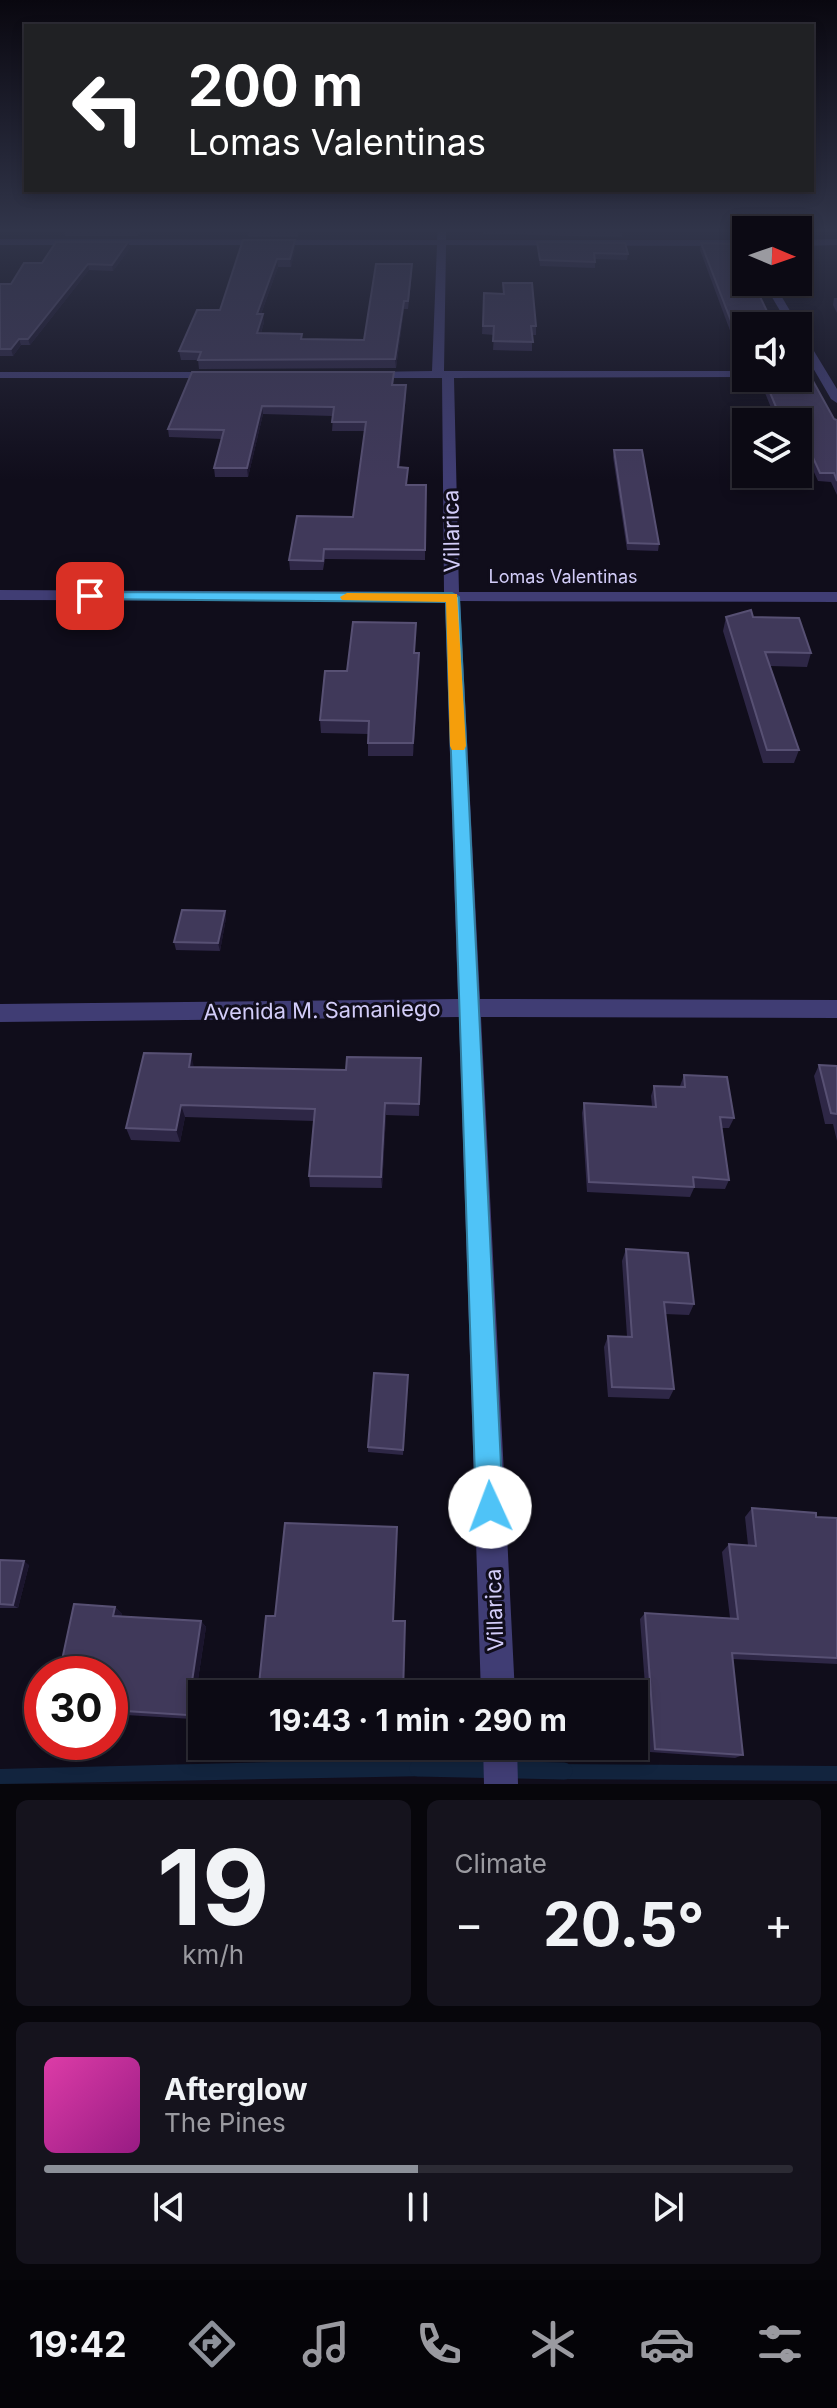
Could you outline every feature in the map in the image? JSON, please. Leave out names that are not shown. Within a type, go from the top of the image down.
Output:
[{"type":"street","name":"Villarica","points":[[443,313],[468,1008],[497,1680]]},
{"type":"street","points":[[812,365],[837,399]]},
{"type":"street","points":[[360,375],[732,374]]},
{"type":"street","points":[[816,374],[837,374]]},
{"type":"street","points":[[0,375],[235,375]]},
{"type":"street","name":"Lomas Valentinas","points":[[0,595],[837,597]]},
{"type":"street","name":"Avenida M. Samaniego","points":[[0,1013],[468,1008],[837,1009]]},
{"type":"water","points":[[431,1760],[431,1776],[0,1784],[0,1769]]},
{"type":"water","points":[[550,1764],[837,1766],[837,1781],[550,1779]]},
{"type":"building","points":[[0,313],[49,313],[28,339],[19,339],[11,349],[0,349]]},
{"type":"building","points":[[196,313],[263,314],[257,333],[302,334],[301,339],[364,340],[368,313],[402,313],[395,359],[198,360],[201,352],[179,351]]},
{"type":"building","points":[[483,313],[535,313],[536,326],[531,326],[533,342],[493,341],[494,326],[483,326]]},
{"type":"building","points":[[192,372],[394,372],[392,385],[406,385],[398,467],[408,468],[406,485],[426,485],[425,550],[324,549],[323,561],[289,560],[297,516],[353,517],[366,422],[332,422],[334,407],[262,406],[247,468],[214,468],[224,430],[168,429]]},
{"type":"building","points":[[812,379],[837,420],[837,481],[834,473],[820,473],[812,455],[812,408],[776,407],[770,392],[812,392]]},
{"type":"building","points":[[614,450],[642,450],[659,544],[628,543]]},
{"type":"building","points":[[751,610],[753,617],[799,618],[811,653],[765,652],[799,750],[767,750],[726,617]]},
{"type":"building","points":[[353,622],[416,623],[414,653],[419,653],[413,743],[368,743],[369,721],[320,720],[325,671],[347,671]]},
{"type":"building","points":[[182,910],[225,911],[218,943],[174,942]]},
{"type":"building","points":[[144,1053],[191,1054],[189,1067],[346,1070],[347,1057],[421,1058],[419,1104],[385,1103],[381,1177],[309,1176],[315,1109],[181,1105],[176,1130],[126,1128]]},
{"type":"building","points":[[819,1065],[837,1066],[837,1114],[831,1113]]},
{"type":"building","points":[[684,1075],[727,1077],[734,1118],[720,1117],[729,1180],[693,1177],[694,1187],[589,1182],[584,1103],[656,1107],[654,1086],[685,1087]]},
{"type":"building","points":[[626,1249],[688,1253],[694,1304],[664,1302],[674,1389],[612,1387],[608,1336],[632,1337]]},
{"type":"building","points":[[374,1373],[408,1375],[403,1450],[368,1447]]},
{"type":"building","points":[[752,1508],[816,1513],[816,1517],[837,1518],[837,1658],[732,1653],[743,1755],[655,1749],[645,1613],[738,1619],[729,1544],[756,1546]]},
{"type":"building","points":[[285,1523],[397,1527],[393,1621],[405,1621],[403,1680],[259,1680],[266,1616],[275,1616]]},
{"type":"building","points":[[0,1560],[24,1561],[13,1605],[0,1604]]},
{"type":"building","points":[[74,1604],[115,1607],[113,1616],[201,1621],[192,1680],[188,1680],[187,1715],[128,1711],[128,1656],[63,1656]]},
{"type":"waterway","points":[[418,1768],[564,1771]]},
{"type":"slow traffic","points":[[347,597],[452,597],[458,746]]},
{"type":"route","points":[[90,596],[452,597],[490,1507]]}]
